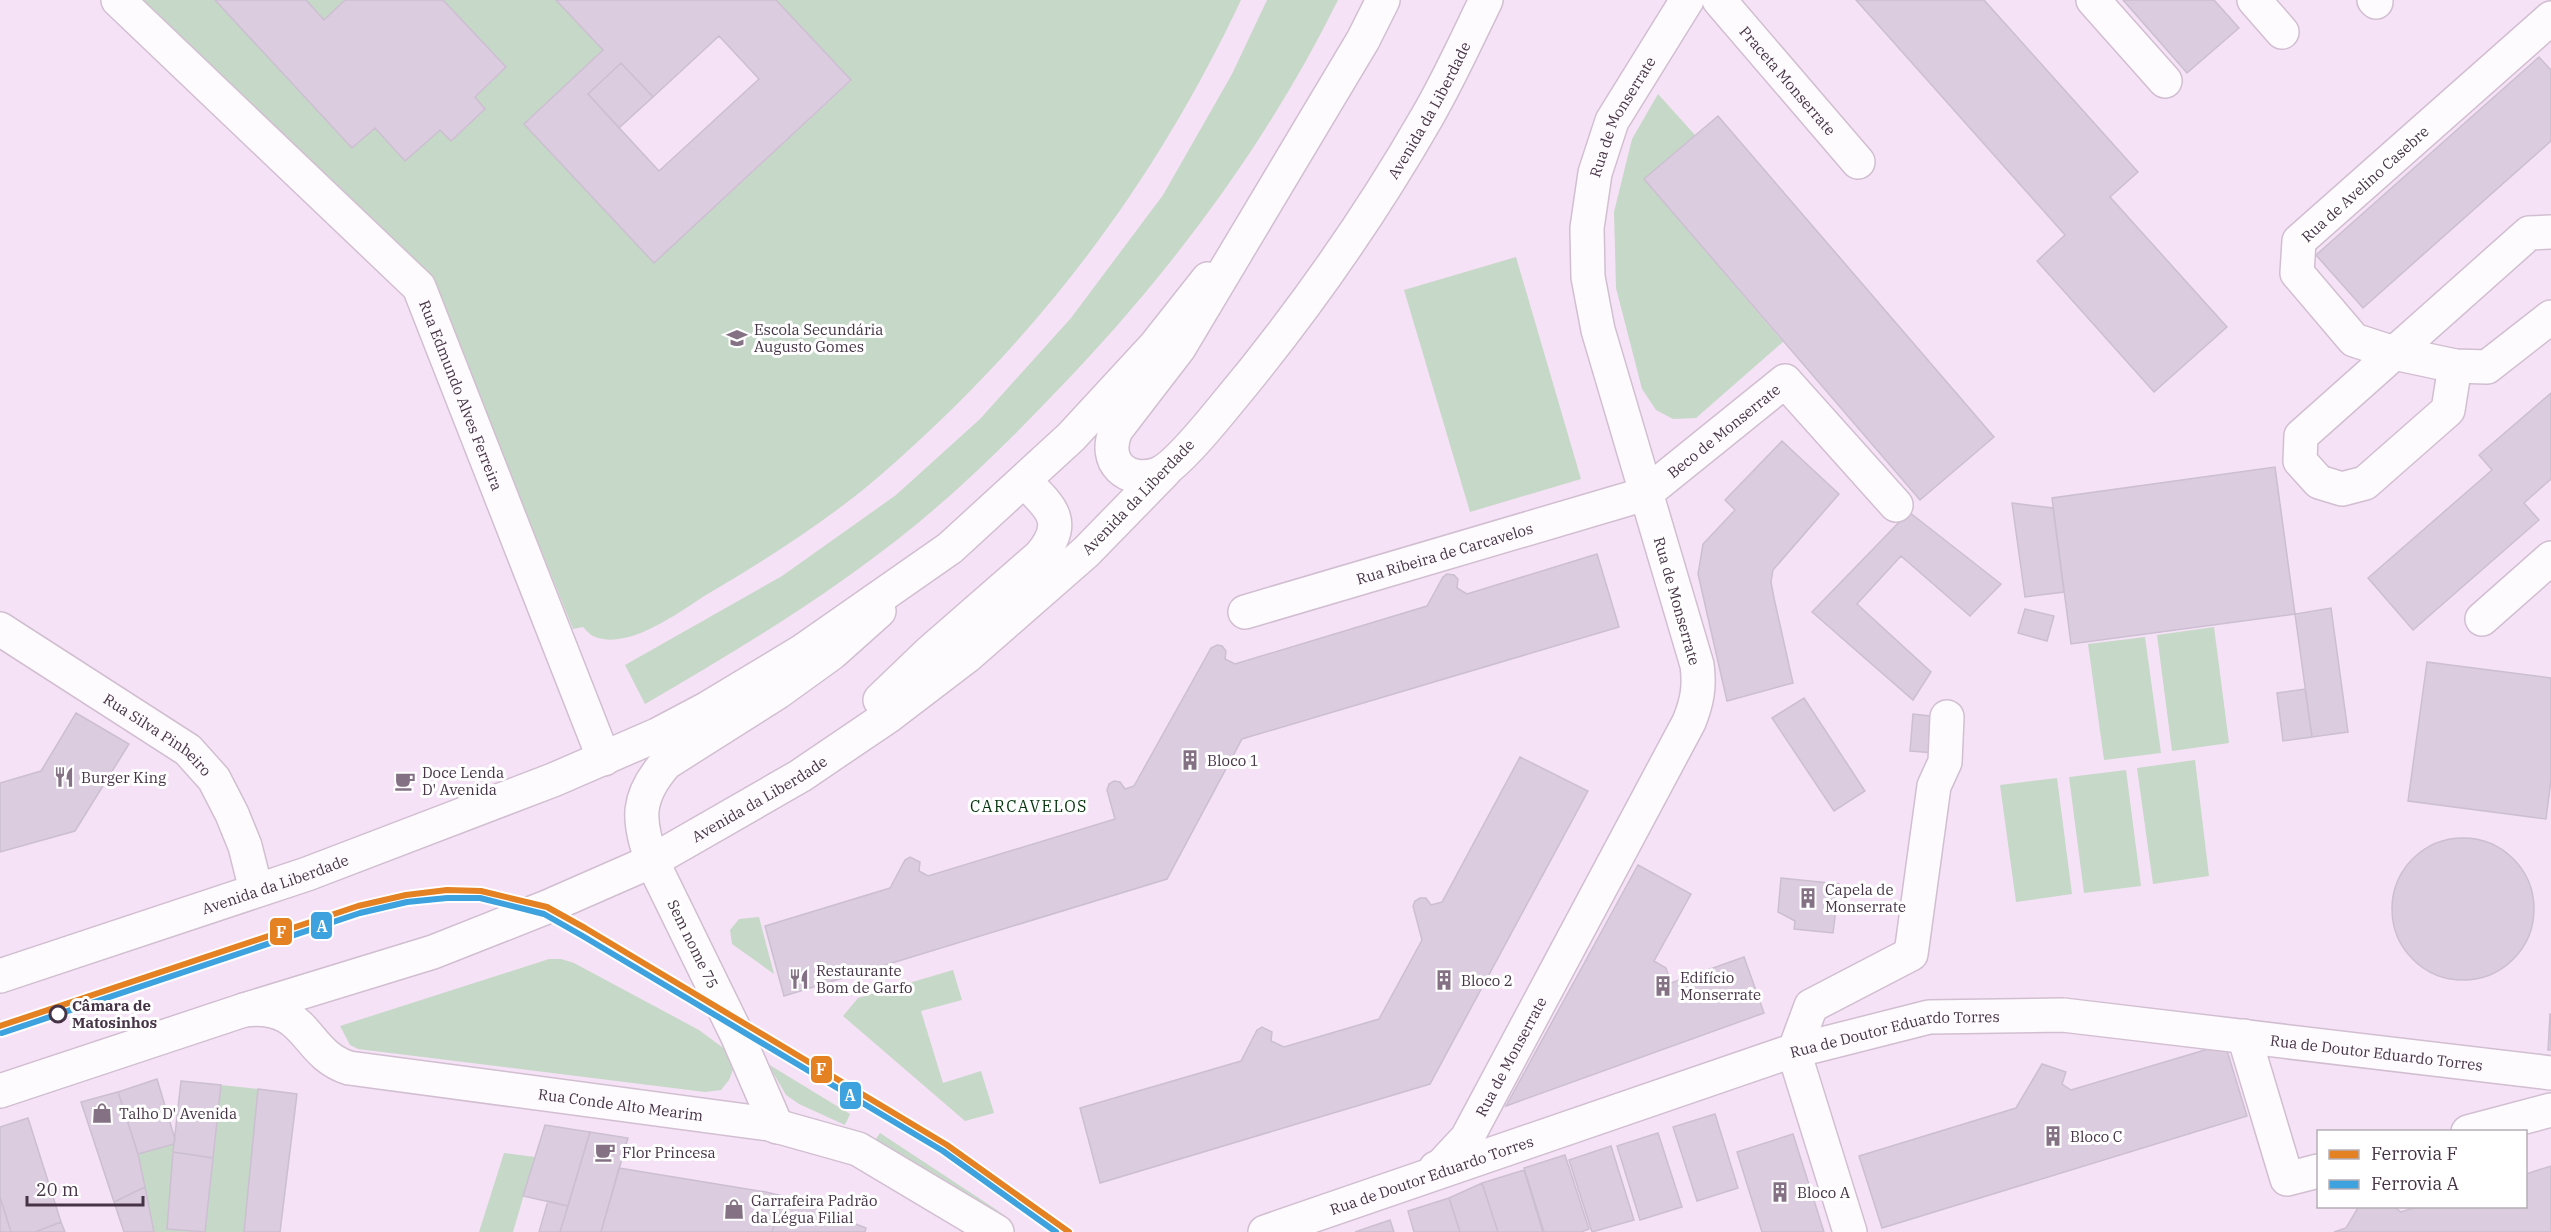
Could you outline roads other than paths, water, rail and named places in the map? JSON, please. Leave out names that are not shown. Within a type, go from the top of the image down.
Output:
[{"type":"main road","name":"Rua Edmundo Alves Ferreira","points":[[118,0],[419,287],[604,759]]},
{"type":"main road","name":"Avenida da Liberdade","points":[[652,861],[644,839],[640,812],[653,778],[666,763],[778,692],[832,653],[1071,437],[1155,346],[1214,272],[1274,187],[1363,40],[1383,0]]},
{"type":"main road","name":"Avenida da Liberdade","points":[[0,1091],[244,1010],[433,952],[547,907],[652,861],[800,776],[890,715],[966,657],[1086,552],[1210,424],[1284,335],[1351,240],[1444,86],[1486,0]]},
{"type":"main road","points":[[1444,86],[1496,0]]},
{"type":"main road","name":"Rua de Monserrate","points":[[1406,1183],[1441,1166],[1467,1138],[1689,722],[1697,701],[1700,682],[1697,665],[1598,330],[1588,277],[1587,228],[1595,173],[1612,121],[1687,0]]},
{"type":"main road","name":"Praceta Monserrate","points":[[1719,0],[1858,162]]},
{"type":"main road","points":[[2093,0],[2164,81]]},
{"type":"main road","points":[[2254,0],[2282,32]]},
{"type":"main road","name":"Rua de Avelino Casebre","points":[[2551,18],[2299,241],[2296,273],[2354,340],[2394,353],[2455,366],[2487,367],[2551,316]]},
{"type":"main road","points":[[1165,471],[1150,477],[1125,472],[1115,462],[1111,452],[1111,441],[1124,419],[1179,348],[1274,187]]},
{"type":"main road","points":[[2455,366],[2448,410],[2365,483],[2342,489],[2319,482],[2300,461],[2301,436],[2529,233],[2551,232]]},
{"type":"main road","name":"Beco de Monserrate","points":[[1645,494],[1785,381],[1896,505]]},
{"type":"main road","points":[[800,776],[930,652],[1040,556],[1050,544],[1055,532],[1053,512],[1024,481]]},
{"type":"main road","name":"Rua Ribeira de Carcavelos","points":[[1245,612],[1645,494]]},
{"type":"main road","name":"Avenida da Liberdade","points":[[0,976],[307,874],[604,759],[708,708],[801,652],[950,548]]},
{"type":"main road","points":[[2482,619],[2551,558]]},
{"type":"main road","name":"Rua Silva Pinheiro","points":[[0,629],[188,750],[214,779],[232,813],[245,846],[256,890]]},
{"type":"main road","points":[[1850,1232],[1794,1052],[1811,1006],[1911,954],[1934,786],[1945,762],[1947,717]]},
{"type":"main road","name":"Sem nome 75","points":[[652,861],[737,1035],[777,1126]]},
{"type":"main road","name":"Rua Conde Alto Mearim","points":[[244,1010],[260,1009],[289,1017],[299,1024],[326,1057],[335,1064],[349,1068],[777,1126],[858,1149],[997,1232]]},
{"type":"main road","name":"Rua de Doutor Eduardo Torres","points":[[1265,1232],[1794,1052],[1929,1017],[2063,1015],[2551,1072]]},
{"type":"main road","points":[[2244,1036],[2287,1179],[2317,1172]]},
{"type":"main road","points":[[2472,1130],[2551,1110]]},
{"type":"rail line","name":"F","points":[[0,1026],[358,906],[406,895],[447,890],[481,891],[547,907],[585,928],[947,1145],[1069,1232]]},
{"type":"rail line","name":"A","points":[[2,1033],[360,913],[407,902],[447,898],[480,898],[544,914],[581,935],[943,1151],[1056,1232]]},
{"type":"place","name":"Escola Secundária Augusto Gomes","points":[[737,338]]},
{"type":"place","name":"Bloco 1","points":[[1190,760]]},
{"type":"place","name":"Burger King","points":[[64,777]]},
{"type":"place","name":"Doce Lenda D' Avenida","points":[[405,781]]},
{"type":"place","name":"Capela de Monserrate","points":[[1808,898]]},
{"type":"place","name":"Restaurante Bom de Garfo","points":[[799,979]]},
{"type":"place","name":"Bloco 2","points":[[1444,980]]},
{"type":"place","name":"Edifício Monserrate","points":[[1663,986]]},
{"type":"place","name":"Câmara de Matosinhos","points":[[58,1014]]},
{"type":"place","name":"Talho D' Avenida","points":[[102,1113]]},
{"type":"place","name":"Bloco C","points":[[2053,1136]]},
{"type":"place","name":"Flor Princesa","points":[[605,1152]]},
{"type":"place","name":"Bloco A","points":[[1780,1192]]},
{"type":"place","name":"Garrafeira Padrão da Légua Filial","points":[[734,1209]]},
{"type":"district","name":"CARCAVELOS","points":[[1029,806]]}]
